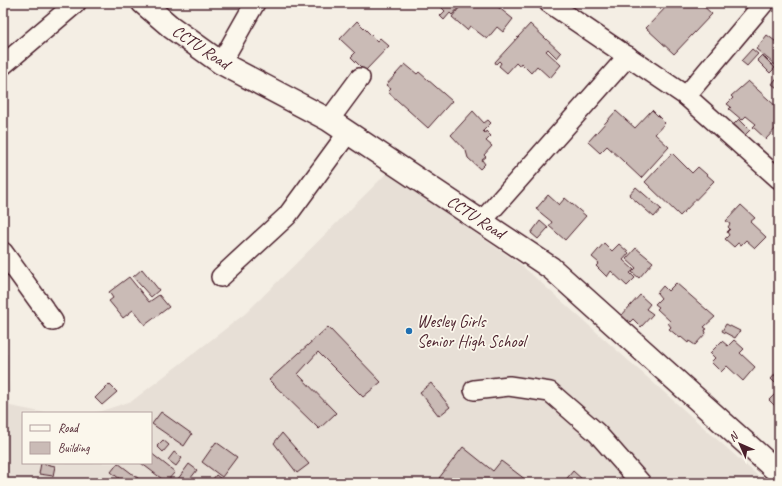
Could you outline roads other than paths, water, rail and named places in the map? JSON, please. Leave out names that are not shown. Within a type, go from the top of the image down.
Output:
[{"type":"street","points":[[3,65],[76,3]]},
{"type":"street","name":"CCTU Road","points":[[143,3],[170,27],[221,63],[329,120],[347,134],[482,221],[551,268],[779,473]]},
{"type":"street","points":[[221,63],[256,3]]},
{"type":"street","points":[[550,3],[686,96],[779,179]]},
{"type":"street","points":[[686,96],[764,3]]},
{"type":"street","points":[[482,221],[628,56]]},
{"type":"street","points":[[329,120],[360,78]]},
{"type":"street","points":[[221,277],[287,216],[347,134]]},
{"type":"street","points":[[3,252],[53,321]]},
{"type":"street","points":[[474,390],[509,386],[550,392],[597,433],[641,483]]},
{"type":"place","name":"Wesley Girls Senior High School","points":[[409,331]]}]
